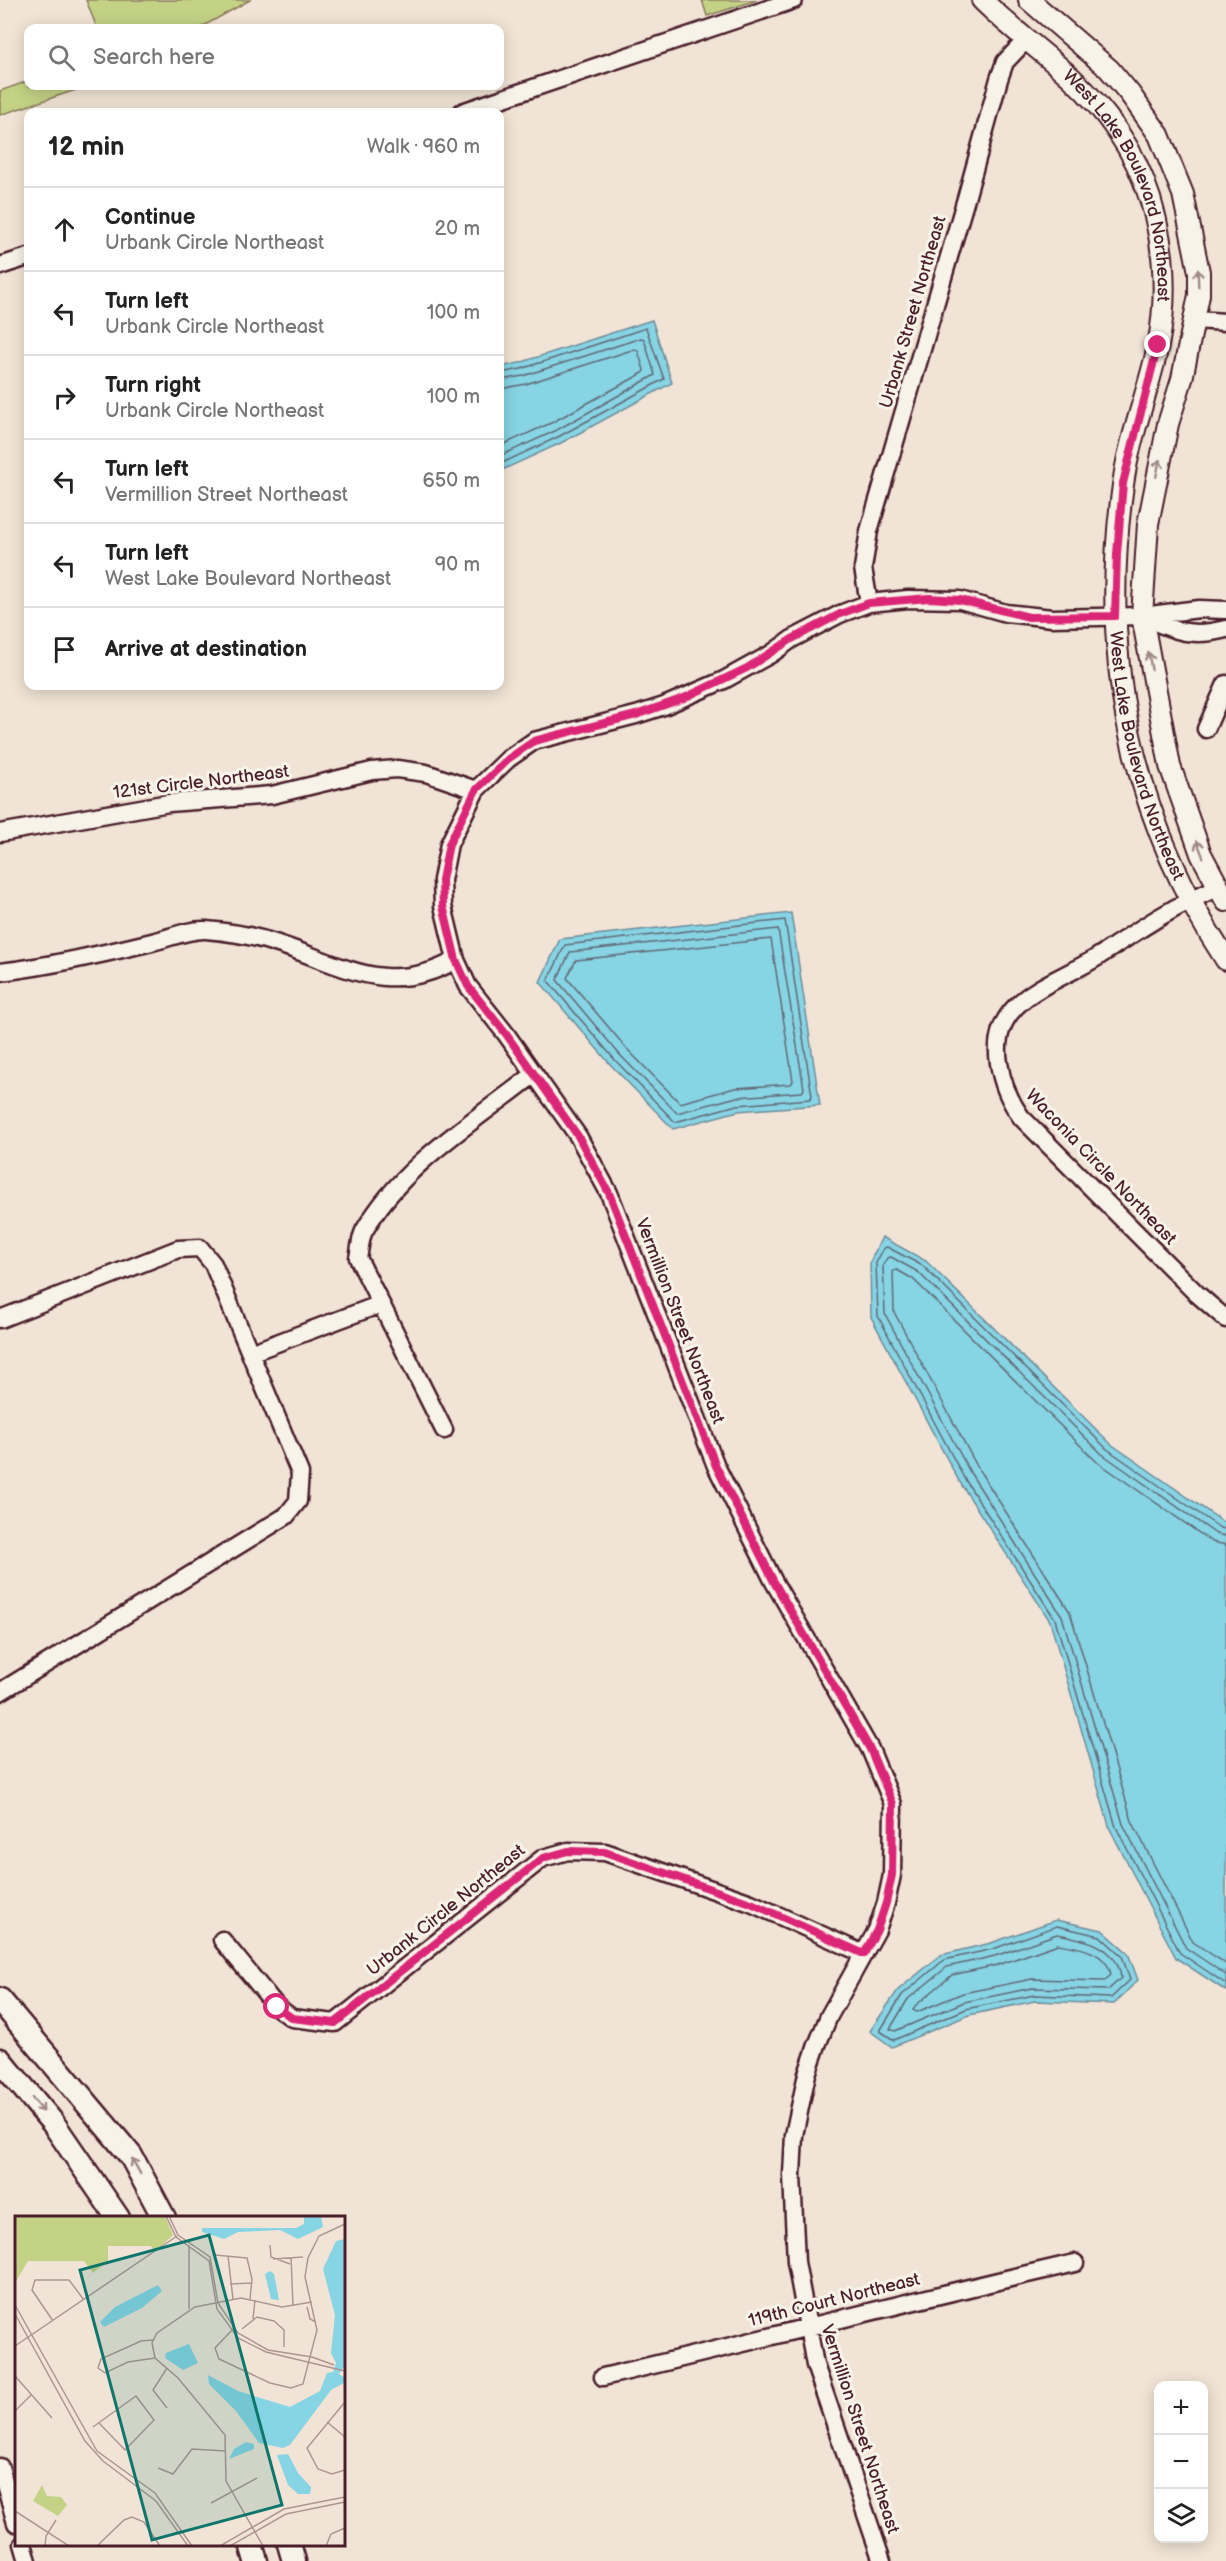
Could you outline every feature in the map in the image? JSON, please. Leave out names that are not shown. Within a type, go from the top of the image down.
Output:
[{"type":"main road","points":[[0,2000],[130,2156],[163,2216]]},
{"type":"main road","points":[[0,2060],[53,2123],[117,2216]]},
{"type":"main road","points":[[252,2546],[256,2561]]},
{"type":"main road","points":[[290,2546],[294,2561]]},
{"type":"street","points":[[474,108],[794,0]]},
{"type":"street","name":"West Lake Boulevard Northeast","points":[[982,0],[1059,66],[1096,103],[1125,143],[1143,179],[1158,225],[1164,290],[1158,345],[1123,483],[1115,616],[1118,674],[1128,730],[1152,818],[1189,899],[1226,960]]},
{"type":"street","name":"West Lake Boulevard Northeast","points":[[1029,0],[1109,69],[1159,135],[1183,194],[1192,234],[1199,272],[1199,295],[1182,379],[1168,424],[1148,524],[1142,616],[1170,766],[1201,854],[1222,895]]},
{"type":"street","name":"Urbank Street Northeast","points":[[869,603],[864,568],[869,531],[968,195],[999,79],[1005,62],[1026,40]]},
{"type":"street","points":[[0,266],[24,258]]},
{"type":"street","points":[[1195,320],[1226,322]]},
{"type":"street","name":"Vermillion Street Northeast","points":[[882,2561],[815,2365],[796,2262],[793,2219],[794,2135],[807,2074],[828,2016],[864,1954],[880,1921],[892,1875],[893,1804],[870,1749],[774,1582],[716,1466],[609,1193],[578,1136],[506,1034],[468,986],[456,960],[443,906],[442,880],[449,844],[476,790],[508,759],[534,741],[636,715],[674,702],[739,672],[792,639],[840,614],[869,603],[929,598],[960,600],[1029,617],[1142,616],[1199,609],[1226,610]]},
{"type":"street","points":[[1142,616],[1180,633],[1226,629]]},
{"type":"street","points":[[1206,729],[1226,684]]},
{"type":"street","name":"121st Circle Northeast","points":[[0,833],[169,803],[272,795],[372,771],[397,769],[426,773],[476,790]]},
{"type":"street","name":"Waconia Circle Northeast","points":[[1222,895],[1189,899],[1123,938],[1098,957],[1023,1000],[1008,1013],[1000,1030],[996,1050],[1007,1097],[1021,1117],[1196,1293],[1226,1319]]},
{"type":"street","points":[[0,972],[36,967],[202,930],[251,937],[279,944],[354,972],[388,978],[407,978],[444,967],[456,960]]},
{"type":"street","points":[[444,1430],[358,1258],[363,1233],[400,1183],[445,1142],[533,1075]]},
{"type":"street","points":[[0,1319],[178,1249],[200,1248],[213,1264],[300,1473],[298,1501],[286,1516],[0,1692]]},
{"type":"street","points":[[250,1353],[381,1305]]},
{"type":"street","name":"Urbank Circle Northeast","points":[[222,1940],[277,2007],[292,2018],[335,2023],[543,1858],[568,1851],[605,1852],[732,1895],[864,1954]]},
{"type":"street","name":"119th Court Northeast","points":[[603,2377],[929,2296],[1075,2264]]},
{"type":"street","points":[[0,2467],[15,2520]]},
{"type":"street","points":[[24,2546],[28,2561]]},
{"type":"green space","points":[[86,0],[250,0],[207,24],[95,24]]},
{"type":"green space","points":[[702,0],[757,0],[707,16]]},
{"type":"green space","points":[[24,82],[24,90],[76,90],[0,115],[0,91]]},
{"type":"water","points":[[652,320],[672,383],[561,443],[504,469],[504,366]]},
{"type":"water","points":[[791,913],[820,1105],[738,1111],[673,1129],[610,1064],[540,982],[560,939]]},
{"type":"water","points":[[882,1237],[926,1261],[1111,1444],[1226,1524],[1226,1991],[1176,1958],[1110,1829],[1050,1621],[959,1481],[871,1317],[870,1262]]},
{"type":"water","points":[[1056,1920],[1102,1930],[1128,1953],[1138,1980],[1114,2004],[1035,2001],[969,2015],[892,2047],[870,2031],[898,1990],[941,1955],[991,1943]]},
{"type":"route","points":[[277,2007],[292,2018],[335,2023],[543,1858],[568,1851],[605,1852],[732,1895],[864,1954],[877,1930],[892,1875],[893,1804],[870,1749],[774,1582],[716,1466],[669,1348],[645,1280],[594,1163],[578,1136],[506,1034],[468,986],[456,960],[443,906],[442,880],[449,844],[476,790],[508,759],[534,741],[636,715],[684,698],[747,668],[792,639],[840,614],[869,603],[929,598],[960,600],[1029,617],[1115,616],[1123,483],[1158,345]]}]
